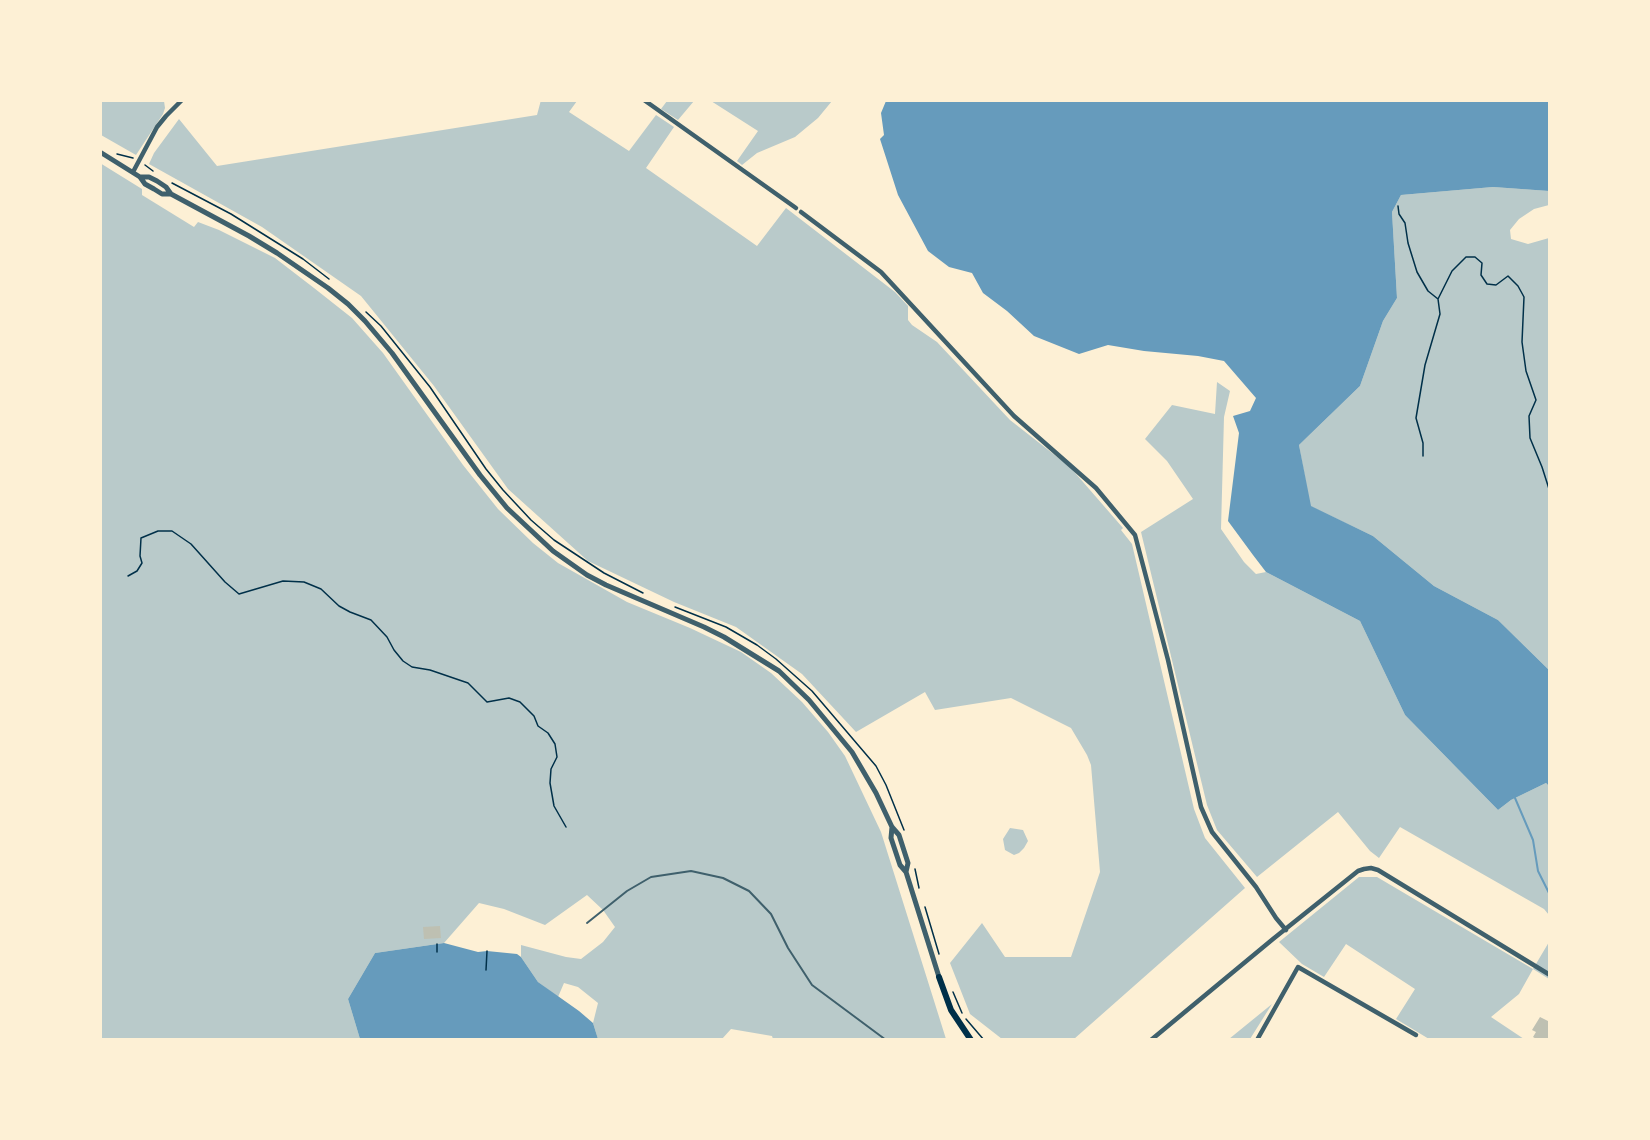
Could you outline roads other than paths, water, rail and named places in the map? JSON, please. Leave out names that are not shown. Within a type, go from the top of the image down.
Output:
[{"type":"main road","points":[[939,977],[951,1010],[971,1040]]},
{"type":"street","points":[[133,172],[157,127],[176,103],[182,100]]},
{"type":"street","points":[[644,100],[796,208]]},
{"type":"street","points":[[100,153],[133,172],[145,184],[162,194],[171,194],[277,253],[348,304],[365,321],[419,388],[480,476],[529,530],[553,551],[587,575],[606,585],[704,627],[742,647],[779,671],[809,700],[852,752],[876,793],[892,827],[891,838],[900,865],[906,872],[939,977]]},
{"type":"street","points":[[801,212],[881,272],[1014,416],[1096,488],[1135,535],[1168,660],[1201,807],[1212,832],[1256,887],[1286,930]]},
{"type":"street","points":[[1151,1040],[1364,868],[1378,870],[1550,975]]},
{"type":"street","points":[[1257,1040],[1299,967],[1416,1035]]},
{"type":"lane","points":[[587,923],[618,898],[651,877],[691,871],[723,878],[749,891],[771,914],[788,948],[812,985],[886,1040]]},
{"type":"water","points":[[886,101],[1549,101],[1549,191],[1493,187],[1401,195],[1392,212],[1397,298],[1383,321],[1360,386],[1299,445],[1311,506],[1373,536],[1434,586],[1498,620],[1549,670],[1549,786],[1546,783],[1511,800],[1498,810],[1405,715],[1360,621],[1266,572],[1228,521],[1239,433],[1233,416],[1250,411],[1256,398],[1224,361],[1108,345],[1079,354],[1034,336],[983,293],[972,273],[949,267],[928,251],[898,195],[880,139],[884,135],[881,113]]},
{"type":"water","points":[[444,943],[478,952],[517,954],[538,982],[593,1023],[598,1039],[360,1039],[348,999],[375,953]]},
{"type":"waterway","points":[[1515,798],[1533,840],[1538,871],[1550,895]]}]
